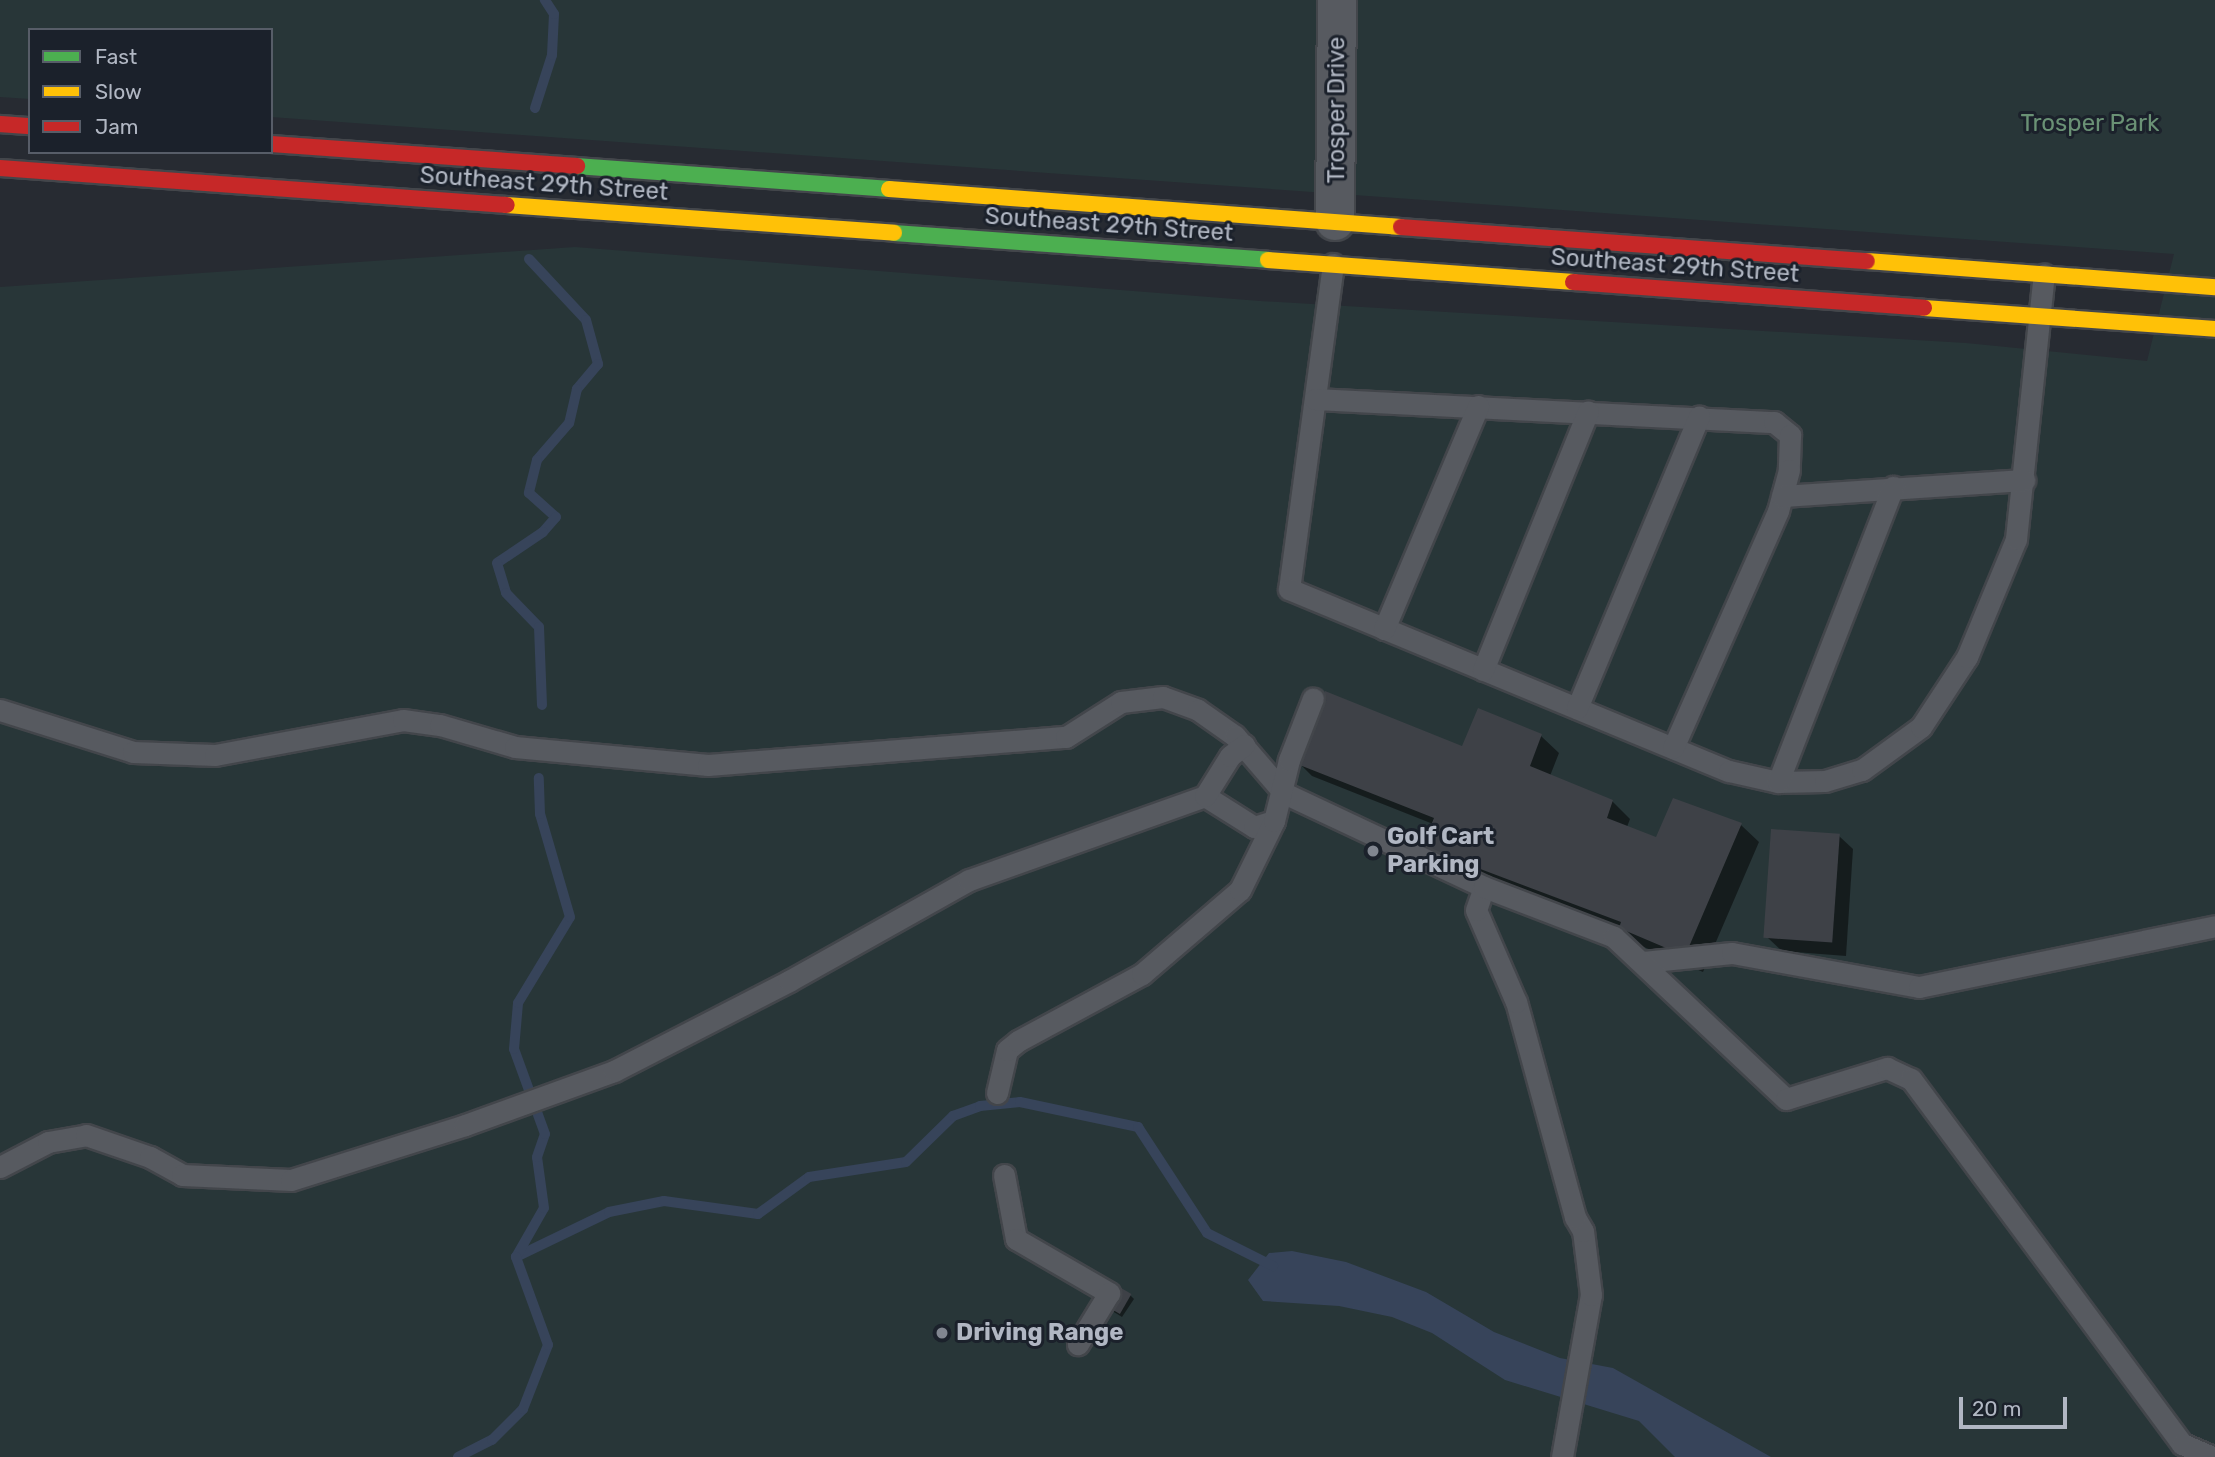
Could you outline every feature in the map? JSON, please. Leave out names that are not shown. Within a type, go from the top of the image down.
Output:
[{"type":"main road","points":[[0,124],[28,126]]},
{"type":"main road","name":"Southeast 29th Street","points":[[273,144],[1335,220],[2215,287]]},
{"type":"main road","points":[[193,182],[195,162]]},
{"type":"main road","name":"Southeast 29th Street","points":[[0,168],[2215,329]]},
{"type":"main road","points":[[584,210],[586,168]]},
{"type":"main road","points":[[1333,264],[1335,220]]},
{"type":"street","name":"Trosper Drive","points":[[1335,220],[1337,0]]},
{"type":"lane","points":[[1333,264],[1289,589],[1729,771],[1779,782],[1825,781],[1862,770],[1921,727],[1967,657],[2016,539],[2044,274]]},
{"type":"lane","points":[[1315,399],[1774,422],[1790,435],[1789,470],[1782,496],[1673,748]]},
{"type":"lane","points":[[1384,629],[1478,406]]},
{"type":"lane","points":[[1483,670],[1588,412]]},
{"type":"lane","points":[[1577,708],[1699,417]]},
{"type":"lane","points":[[1782,496],[2024,480]]},
{"type":"lane","points":[[1779,782],[1893,487]]},
{"type":"lane","points":[[0,710],[133,752],[215,755],[403,720],[440,725],[515,747],[708,765],[1066,737],[1121,702],[1163,697],[1198,710],[1244,745],[1284,793],[1484,887],[1614,937],[1786,1099],[1887,1068],[1912,1079],[2182,1444],[2212,1457]]},
{"type":"lane","points":[[997,1093],[1007,1050],[1142,974],[1240,890],[1256,857],[1264,824],[1284,793],[1289,760],[1313,698]]},
{"type":"lane","points":[[0,1167],[48,1142],[86,1135],[150,1157],[182,1175],[291,1180],[465,1125],[614,1071],[789,981],[969,880],[1205,796],[1230,756],[1244,745]]},
{"type":"lane","points":[[1205,796],[1264,824]]},
{"type":"lane","points":[[1484,887],[1476,910],[1516,1002],[1576,1217],[1583,1231],[1591,1295],[1562,1457]]},
{"type":"lane","points":[[1643,962],[1732,953],[1919,987],[2215,926]]},
{"type":"lane","points":[[1004,1175],[1016,1240],[1109,1293],[1078,1343]]},
{"type":"green space","name":"Trosper Park","points":[[0,0],[2215,0],[2215,1457],[0,1457],[0,287],[575,247],[1260,301],[1966,343],[2147,361],[2174,254],[273,117],[273,28],[28,28],[28,99],[0,97]]},
{"type":"water","points":[[1292,1251],[1346,1262],[1426,1292],[1494,1332],[1560,1358],[1613,1368],[1771,1457],[1675,1457],[1639,1421],[1505,1380],[1432,1333],[1392,1317],[1339,1306],[1263,1301],[1248,1280],[1269,1253]]},
{"type":"building","points":[[1325,691],[1462,746],[1478,708],[1542,734],[1530,766],[1613,800],[1607,818],[1656,837],[1673,798],[1742,823],[1685,956],[1619,928],[1621,922],[1422,847],[1434,818],[1297,764]]},
{"type":"building","points":[[1771,829],[1840,834],[1832,943],[1763,938]]},
{"type":"building","points":[[1102,1277],[1131,1294],[1120,1314],[1090,1297]]},
{"type":"waterway","points":[[535,108],[552,55],[554,14],[545,0]]},
{"type":"waterway","points":[[529,259],[586,320],[598,364],[577,389],[569,423],[537,460],[529,493],[556,517],[543,532],[497,563],[506,593],[539,627],[542,705]]},
{"type":"waterway","points":[[516,1257],[544,1208],[537,1157],[545,1134],[514,1049],[518,1003],[570,917],[540,814],[539,778]]},
{"type":"waterway","points":[[516,1257],[609,1212],[664,1201],[758,1214],[809,1177],[906,1162],[953,1116],[980,1106],[1020,1102],[1138,1127],[1207,1233],[1273,1266]]},
{"type":"waterway","points":[[458,1457],[492,1440],[523,1409],[548,1345],[516,1257]]},
{"type":"traffic: fast","points":[[577,166],[889,189]]},
{"type":"traffic: fast","points":[[894,233],[1268,260]]},
{"type":"traffic: slow","points":[[889,189],[1401,227]]},
{"type":"traffic: slow","points":[[507,205],[894,233]]},
{"type":"traffic: slow","points":[[1268,260],[1573,282]]},
{"type":"traffic: slow","points":[[1867,261],[2215,287]]},
{"type":"traffic: slow","points":[[1924,308],[2215,329]]},
{"type":"traffic: jam","points":[[0,124],[28,126]]},
{"type":"traffic: jam","points":[[273,144],[577,166]]},
{"type":"traffic: jam","points":[[0,168],[507,205]]},
{"type":"traffic: jam","points":[[1401,227],[1867,261]]},
{"type":"traffic: jam","points":[[1573,282],[1924,308]]},
{"type":"place","name":"Golf Cart Parking","points":[[1373,851]]},
{"type":"place","name":"Driving Range","points":[[942,1333]]}]
